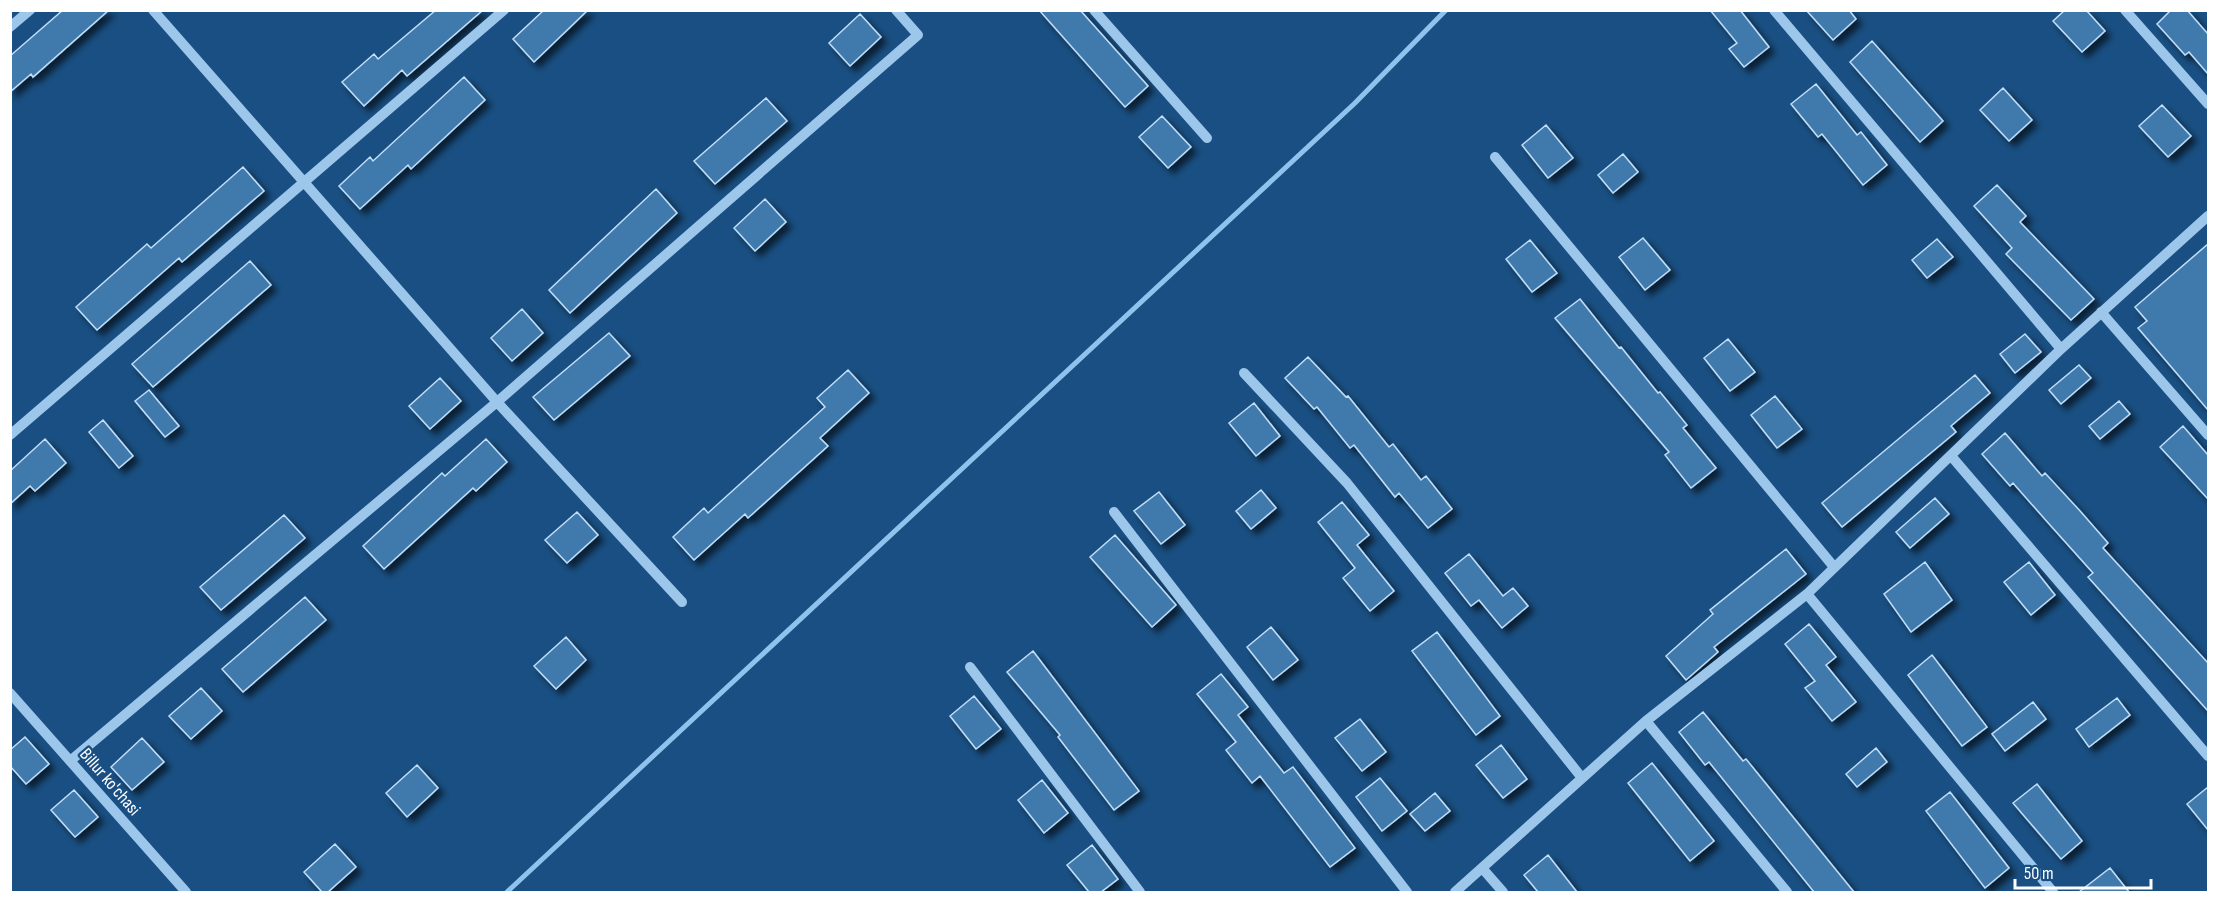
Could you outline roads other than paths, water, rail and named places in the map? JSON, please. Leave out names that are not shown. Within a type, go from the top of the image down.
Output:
[{"type":"street","points":[[10,27],[30,10]]},
{"type":"street","points":[[153,10],[497,402],[682,602]]},
{"type":"street","points":[[10,435],[306,183],[504,10]]},
{"type":"street","points":[[70,761],[497,402],[918,35],[896,10]]},
{"type":"street","points":[[1094,10],[1207,138]]},
{"type":"street","points":[[1774,10],[2061,349]]},
{"type":"street","points":[[2125,10],[2208,104]]},
{"type":"street","points":[[1495,157],[1834,567]]},
{"type":"street","points":[[1455,892],[1646,721],[1807,594],[1952,457],[2061,349],[2208,216]]},
{"type":"street","points":[[2101,312],[2208,435]]},
{"type":"street","points":[[1244,373],[1347,483],[1582,778]]},
{"type":"street","points":[[1952,457],[2208,756]]},
{"type":"street","points":[[1114,512],[1407,892]]},
{"type":"street","points":[[1807,594],[2053,892]]},
{"type":"street","points":[[970,668],[1140,892]]},
{"type":"street","name":"Billur ko'chasi","points":[[10,693],[186,892]]},
{"type":"street","points":[[1646,721],[1788,892]]},
{"type":"street","points":[[1482,868],[1503,892]]},
{"type":"waterway","points":[[507,892],[1355,103],[1446,10]]}]
